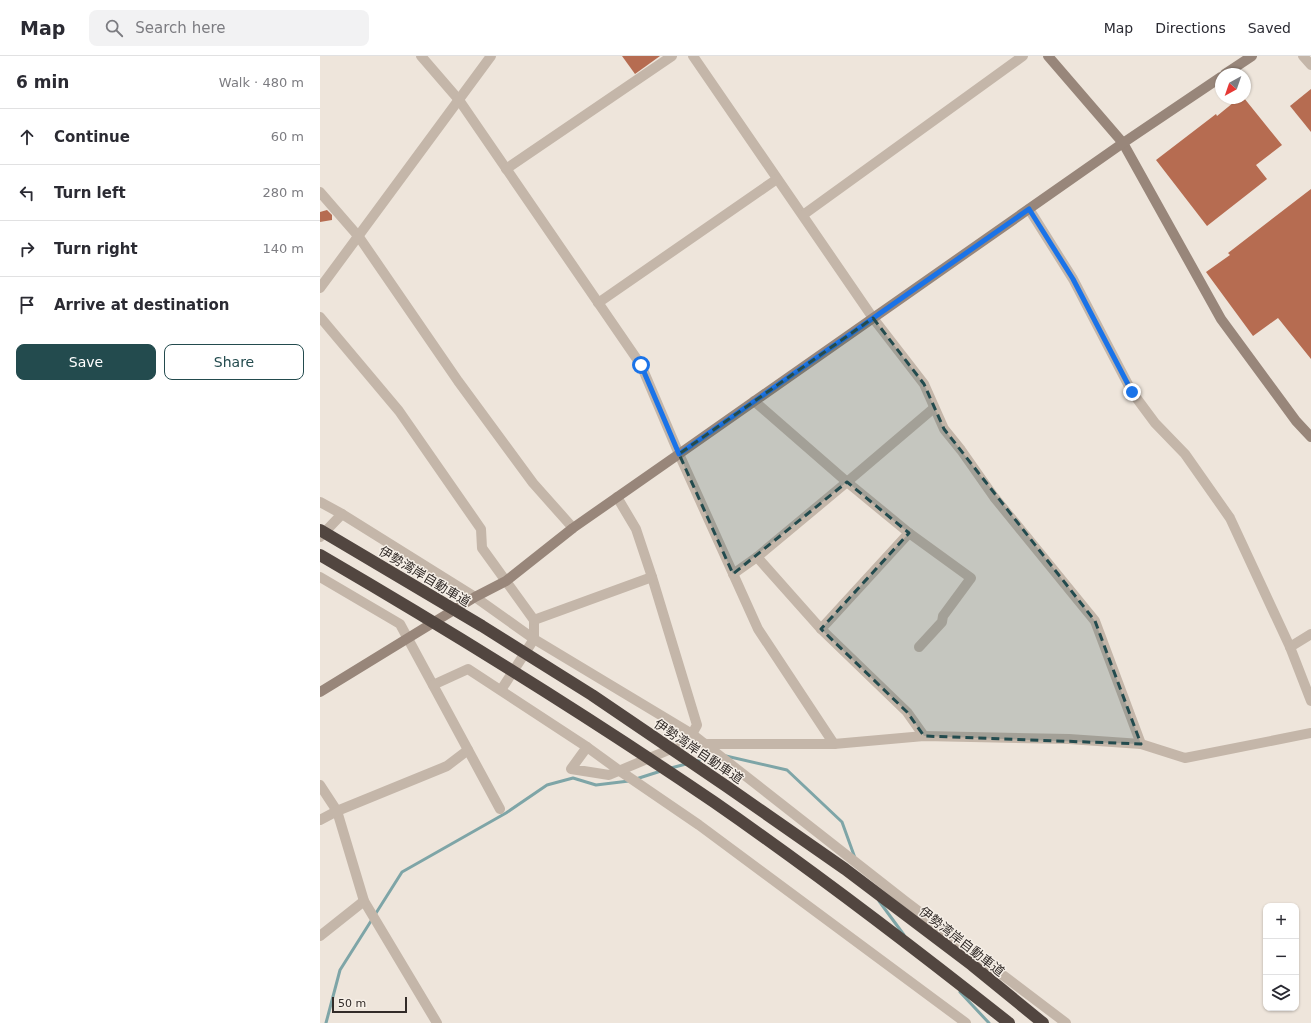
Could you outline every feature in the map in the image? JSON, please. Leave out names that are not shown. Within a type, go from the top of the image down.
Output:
[{"type":"highway","name":"伊勢湾岸自動車道","points":[[320,530],[482,626],[604,703],[844,869],[972,966],[1043,1023]]},
{"type":"highway","points":[[320,555],[392,597],[574,710],[715,803],[831,886],[959,983],[1009,1023]]},
{"type":"street","points":[[421,56],[459,100],[641,365],[679,454],[758,629],[834,744]]},
{"type":"street","points":[[320,288],[491,56]]},
{"type":"street","points":[[506,169],[672,56]]},
{"type":"street","points":[[693,56],[873,318],[924,384],[944,429],[961,450],[994,497],[1095,621],[1141,744]]},
{"type":"street","points":[[803,216],[1023,56]]},
{"type":"street","points":[[1048,56],[1123,143],[1221,319],[1296,422],[1311,437]]},
{"type":"street","points":[[1234,68],[1252,56]]},
{"type":"street","points":[[1303,56],[1311,65]]},
{"type":"street","points":[[320,692],[475,597],[506,581],[573,528],[1123,143],[1215,81]]},
{"type":"street","points":[[598,303],[777,179]]},
{"type":"street","points":[[320,192],[359,237],[458,380],[528,476],[573,528]]},
{"type":"street","points":[[1029,209],[1073,279],[1132,392],[1155,422],[1185,454],[1230,518],[1290,646],[1311,701]]},
{"type":"street","points":[[320,318],[399,411],[481,529],[482,548],[534,620],[534,639],[501,690]]},
{"type":"street","points":[[754,401],[847,482],[909,533],[971,578],[943,616],[942,622],[919,646]]},
{"type":"street","points":[[733,574],[757,557],[934,408]]},
{"type":"street","points":[[617,497],[636,529],[652,577],[697,725],[692,734]]},
{"type":"street","points":[[320,502],[342,514],[475,597],[534,639],[692,734],[905,901],[1066,1023]]},
{"type":"street","points":[[320,537],[342,514]]},
{"type":"street","points":[[821,630],[909,533]]},
{"type":"street","points":[[757,557],[821,630],[907,712],[924,736]]},
{"type":"street","points":[[320,577],[400,624],[500,809]]},
{"type":"street","points":[[534,620],[652,577]]},
{"type":"street","points":[[1290,646],[1311,634]]},
{"type":"street","points":[[433,685],[468,669],[587,747],[699,825],[966,1023]]},
{"type":"street","points":[[587,747],[571,769],[609,775],[690,741],[706,744],[834,744],[924,736],[1069,739],[1141,744],[1185,758],[1311,733]]},
{"type":"street","points":[[320,820],[337,811],[447,766],[468,750]]},
{"type":"street","points":[[320,785],[337,811],[364,901],[437,1023]]},
{"type":"street","points":[[320,936],[364,901]]},
{"type":"highlighted area","points":[[873,318],[924,384],[944,429],[1095,621],[1141,744],[924,736],[907,712],[821,629],[909,533],[847,482],[733,574],[679,454]]},
{"type":"building","points":[[622,56],[660,56],[635,74]]},
{"type":"building","points":[[1311,89],[1311,132],[1290,106]]},
{"type":"building","points":[[1232,104],[1249,104],[1282,145],[1256,165],[1267,179],[1207,226],[1156,160],[1216,114],[1217,116]]},
{"type":"building","points":[[1311,189],[1311,359],[1278,318],[1253,336],[1206,272],[1230,255],[1228,253]]},
{"type":"building","points":[[327,210],[332,215],[332,220],[320,222],[320,212]]},
{"type":"waterway","points":[[695,761],[715,755]]},
{"type":"waterway","points":[[726,756],[787,770],[842,822],[855,858]]},
{"type":"waterway","points":[[671,768],[686,764]]},
{"type":"waterway","points":[[636,779],[661,771]]},
{"type":"waterway","points":[[326,1023],[340,970],[402,872],[506,813],[547,785],[573,778],[596,785],[629,781]]},
{"type":"waterway","points":[[879,901],[904,935]]},
{"type":"waterway","points":[[960,992],[989,1023]]},
{"type":"route","points":[[641,365],[679,454],[1029,209],[1073,279],[1132,392]]}]
